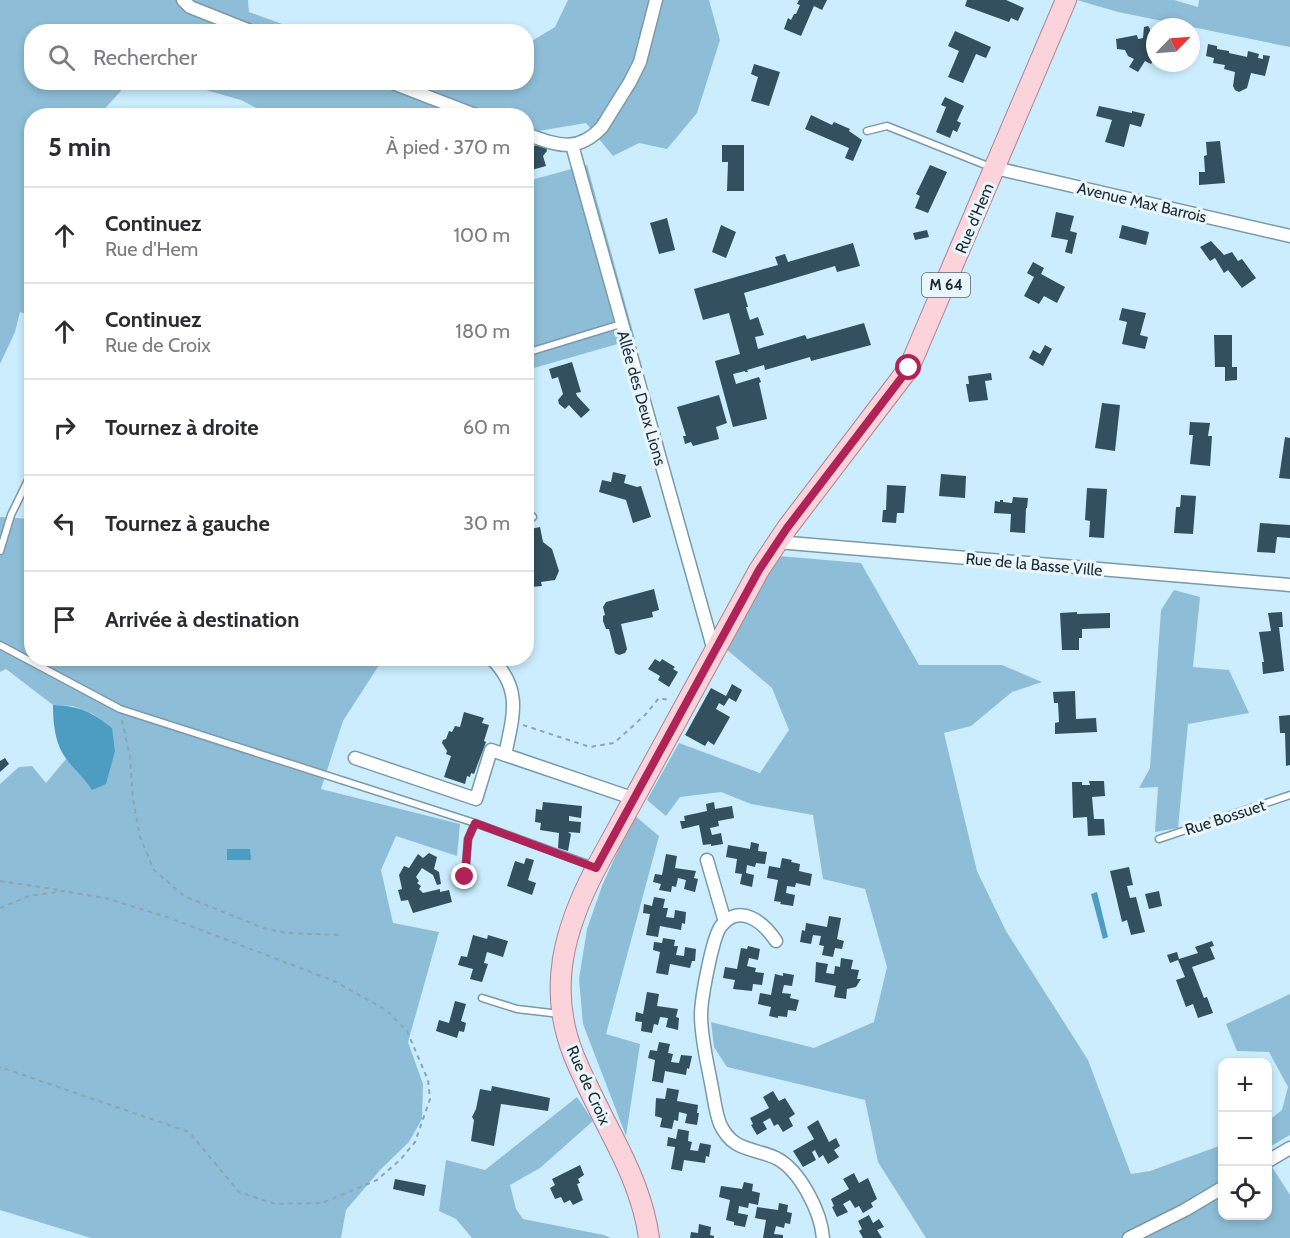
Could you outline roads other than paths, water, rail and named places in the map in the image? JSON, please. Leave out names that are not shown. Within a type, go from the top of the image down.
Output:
[{"type":"main road","name":"Rue d'Hem","points":[[777,542],[909,368],[1066,0]]},
{"type":"main road","name":"Rue de Croix","points":[[649,1238],[642,1207],[630,1172],[574,1055],[562,1014],[561,974],[567,936],[574,913],[596,868],[714,651],[777,542]]},
{"type":"street","points":[[183,0],[190,8],[232,24]]},
{"type":"street","points":[[534,137],[555,144],[572,145],[595,135],[630,82],[640,62],[656,0]]},
{"type":"street","points":[[411,90],[457,108]]},
{"type":"street","name":"Allée des Deux Lions","points":[[572,145],[714,651]]},
{"type":"street","name":"Avenue Max Barrois","points":[[995,168],[1290,237]]},
{"type":"street","name":"Rue de la Basse Ville","points":[[777,542],[1290,585]]},
{"type":"street","points":[[498,666],[505,675],[514,700],[505,755]]},
{"type":"street","points":[[356,758],[476,799],[491,750],[635,799]]},
{"type":"street","points":[[707,860],[725,922]]},
{"type":"street","points":[[776,941],[764,925],[752,917],[738,916],[725,922],[717,933],[714,944],[701,1017],[703,1037],[719,1121],[728,1137],[740,1147],[779,1160],[791,1171],[815,1204],[823,1238]]},
{"type":"street","points":[[1272,1159],[1290,1148]]},
{"type":"street","points":[[1129,1238],[1218,1190]]},
{"type":"lane","points":[[867,131],[886,126],[995,168]]},
{"type":"lane","points":[[534,351],[621,324]]},
{"type":"lane","points":[[0,551],[11,515],[24,488]]},
{"type":"lane","points":[[0,645],[24,658]]},
{"type":"lane","points":[[39,666],[120,709],[475,823],[596,868]]},
{"type":"lane","name":"Rue Bossuet","points":[[1159,839],[1290,795]]},
{"type":"lane","points":[[465,877],[468,839],[475,823]]},
{"type":"lane","points":[[482,998],[517,1009],[562,1014]]}]
